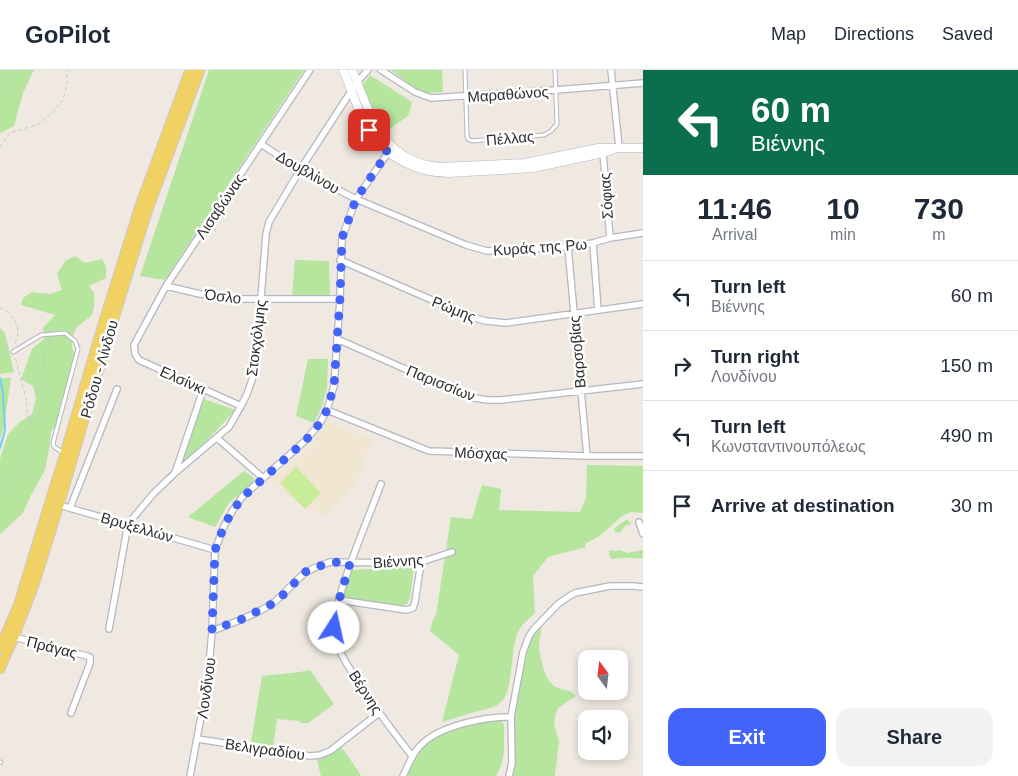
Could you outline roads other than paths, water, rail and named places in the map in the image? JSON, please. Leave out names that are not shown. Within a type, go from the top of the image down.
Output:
[{"type":"main road","name":"Ρόδου - Λίνδου","points":[[0,648],[18,606],[140,206],[190,70]]},
{"type":"main road","name":"Ρόδου - Λίνδου","points":[[0,669],[34,585],[148,209],[200,70]]},
{"type":"main road","points":[[342,70],[369,130],[380,145],[429,166],[526,163],[598,148],[643,148]]},
{"type":"main road","points":[[352,70],[376,127],[396,158],[424,171],[436,173],[517,170],[603,153],[619,147]]},
{"type":"street","name":"Λισαβώνας","points":[[134,345],[166,286],[310,70]]},
{"type":"street","name":"Στοκχόλμης","points":[[109,629],[128,524],[174,473],[229,427],[242,406],[252,380],[256,361],[266,234],[269,222],[357,82],[368,70]]},
{"type":"street","name":"Μαραθώνος","points":[[381,70],[415,92],[432,98],[643,83]]},
{"type":"street","points":[[611,70],[619,147]]},
{"type":"street","name":"Δουβλίνου","points":[[261,144],[300,170],[356,199]]},
{"type":"street","name":"Λονδίνου","points":[[190,776],[208,679],[215,550],[224,526],[244,496],[306,440],[320,423],[327,410],[334,386],[342,238],[356,199],[390,149]]},
{"type":"street","name":"Σόφιας","points":[[603,153],[610,238]]},
{"type":"street","name":"Κυράς της Ρω","points":[[356,199],[466,245],[487,251],[568,247],[643,232]]},
{"type":"street","points":[[593,243],[598,310]]},
{"type":"street","name":"Βαρσοβίας","points":[[568,247],[587,456]]},
{"type":"street","name":"Ρώμης","points":[[340,260],[471,317],[486,321],[506,323],[643,304]]},
{"type":"street","name":"Όσλο","points":[[166,286],[227,299],[340,298]]},
{"type":"street","name":"Παρισσίων","points":[[337,339],[469,397],[487,400],[643,384]]},
{"type":"street","name":"Ελσίνκι","points":[[134,345],[135,354],[139,360],[242,406]]},
{"type":"street","points":[[70,508],[117,389]]},
{"type":"street","points":[[174,473],[203,390]]},
{"type":"street","name":"Μόσχας","points":[[327,410],[429,451],[643,456]]},
{"type":"street","points":[[217,438],[264,478]]},
{"type":"street","name":"Βέρνης","points":[[382,484],[350,563],[334,617],[334,628],[342,655],[379,713],[412,756]]},
{"type":"street","name":"Βρυξελλών","points":[[59,505],[215,550]]},
{"type":"street","points":[[639,522],[643,534]]},
{"type":"street","name":"Βιέννης","points":[[212,630],[240,620],[272,604],[305,572],[330,562],[421,562],[452,552]]},
{"type":"street","points":[[339,600],[406,610],[413,608],[421,562]]},
{"type":"street","points":[[509,776],[512,763],[511,717],[523,652],[529,636],[545,616],[568,596],[610,586],[643,587]]},
{"type":"street","name":"Πράγας","points":[[14,637],[90,657],[90,663],[71,713]]},
{"type":"street","name":"Βελιγραδίου","points":[[198,738],[310,756],[320,755],[330,752],[379,713]]},
{"type":"street","points":[[403,776],[412,756],[433,735],[483,719],[511,717]]},
{"type":"lane","points":[[465,70],[466,97]]},
{"type":"lane","points":[[555,70],[556,90]]},
{"type":"lane","name":"Πέλλας","points":[[466,97],[467,135],[468,139],[472,141],[544,135],[558,124],[556,90]]},
{"type":"lane","points":[[13,352],[41,335],[65,333],[74,340],[78,349],[53,443],[54,447],[65,453]]},
{"type":"waterway","points":[[0,378],[3,393],[5,430],[0,448]]}]
